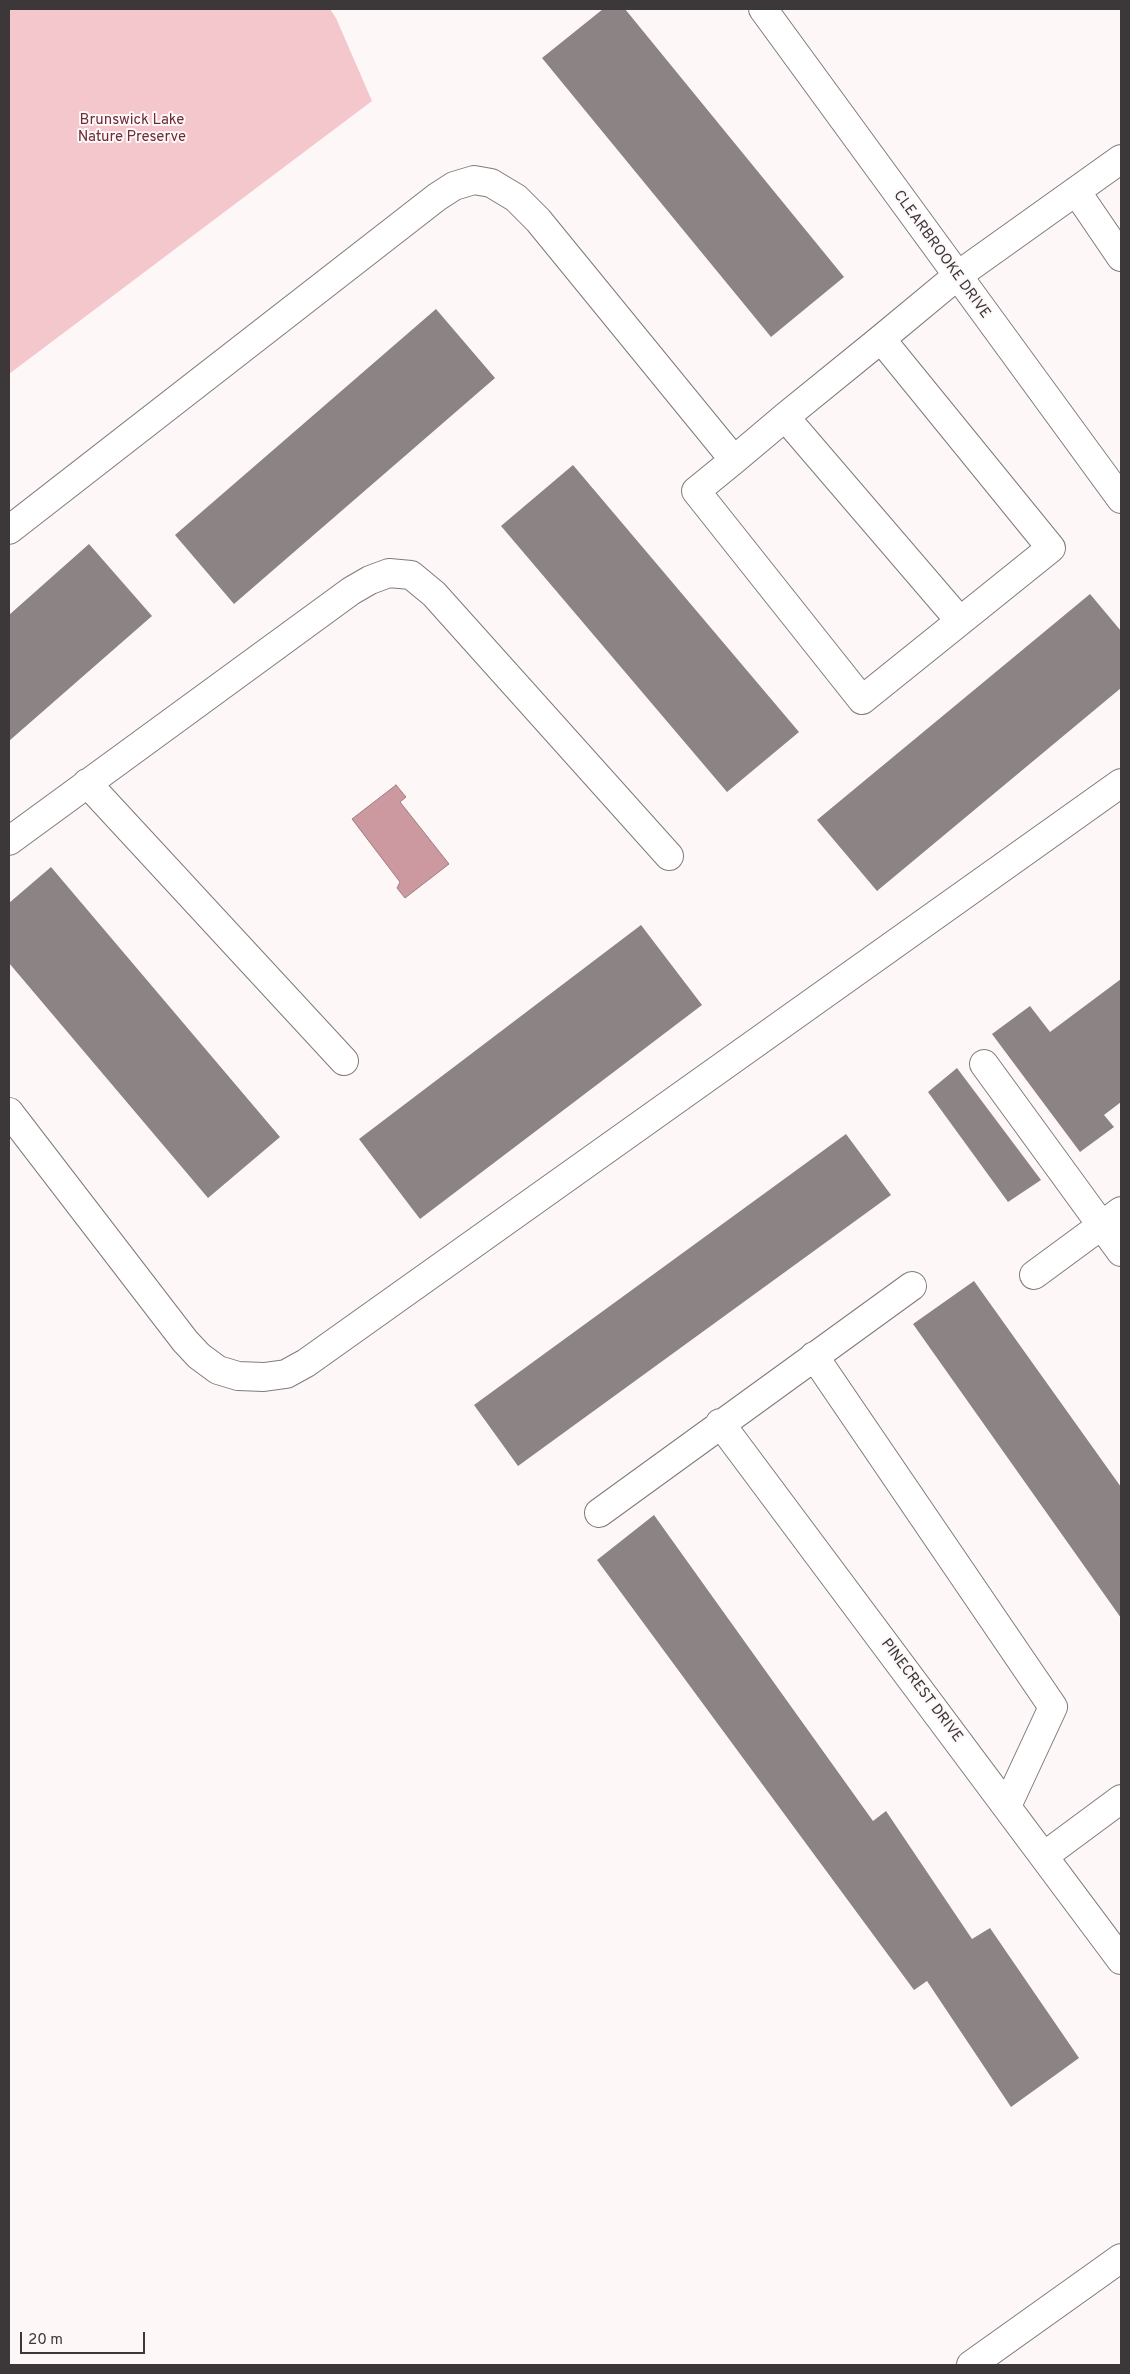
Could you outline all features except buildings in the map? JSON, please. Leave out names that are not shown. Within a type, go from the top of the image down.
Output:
[{"type":"street","name":"CLEARBROOKE DRIVE","points":[[762,9],[1121,500]]},
{"type":"street","points":[[881,339],[1051,548],[862,700],[696,491],[957,276],[1121,159]]},
{"type":"street","points":[[9,530],[436,197],[454,186],[474,180],[491,183],[516,198],[538,220],[734,460]]},
{"type":"street","points":[[1076,191],[1121,257]]},
{"type":"street","points":[[785,417],[960,621]]},
{"type":"street","points":[[9,841],[352,590],[370,580],[389,573],[411,575],[434,594],[669,856]]},
{"type":"street","points":[[9,1112],[185,1341],[199,1356],[218,1370],[238,1376],[264,1377],[286,1374],[306,1363],[1121,782]]},
{"type":"street","points":[[87,783],[344,1061]]},
{"type":"street","points":[[984,1064],[1111,1218],[1121,1252]]},
{"type":"street","points":[[1034,1274],[1111,1218]]},
{"type":"street","points":[[599,1513],[720,1423],[912,1286]]},
{"type":"street","points":[[814,1356],[1053,1707],[1007,1806]]},
{"type":"street","name":"PINECREST DRIVE","points":[[720,1423],[1121,1960]]},
{"type":"street","points":[[1044,1856],[1121,1799]]},
{"type":"street","points":[[971,2365],[1121,2258]]},
{"type":"green space","name":"Brunswick Lake Nature Preserve","points":[[9,9],[330,9],[336,18],[372,101],[9,374]]},
{"type":"shaded area","points":[[396,785],[406,797],[400,802],[449,864],[405,898],[397,888],[400,882],[352,819]]}]
